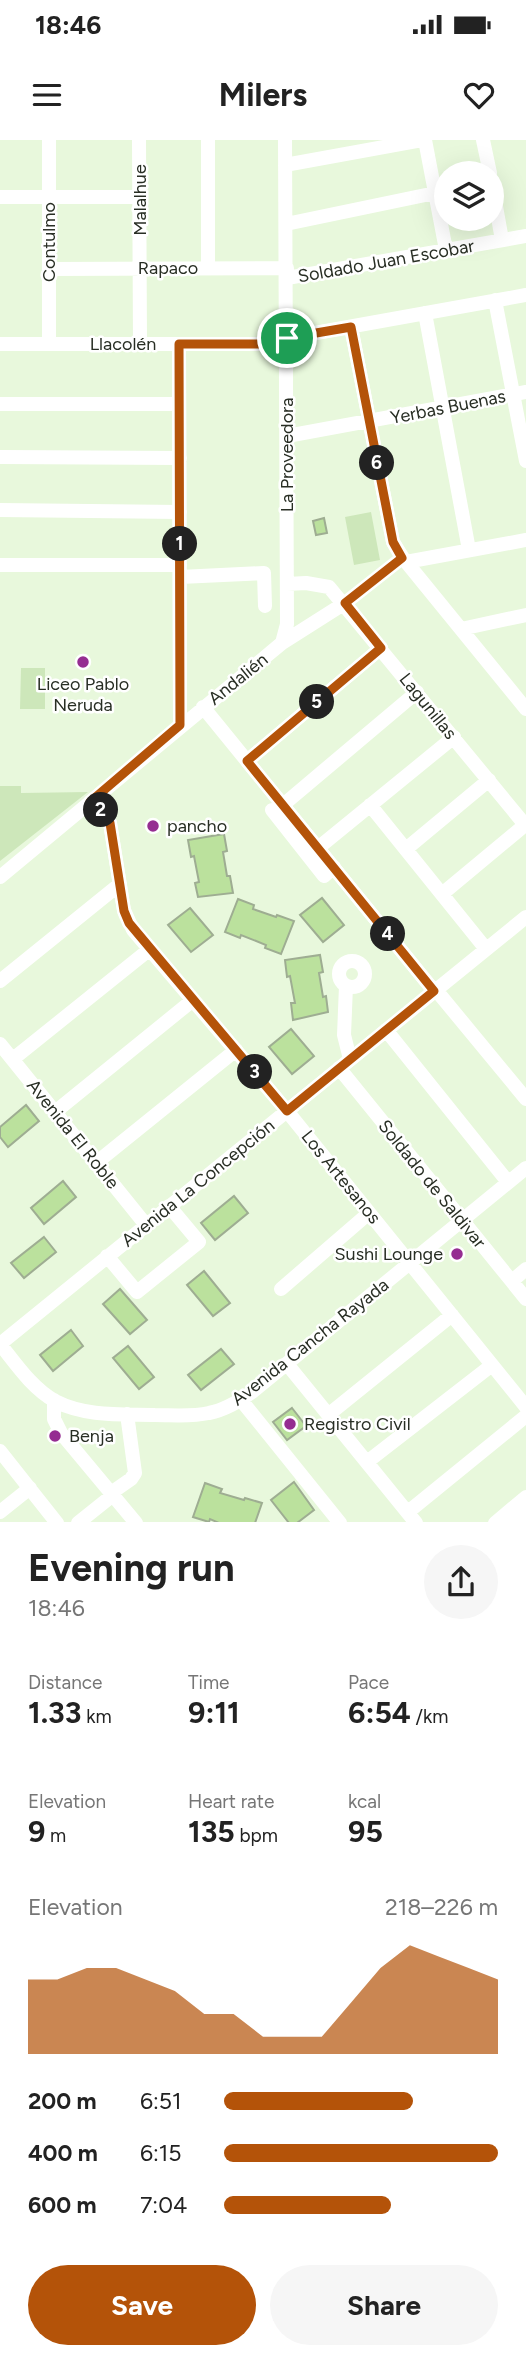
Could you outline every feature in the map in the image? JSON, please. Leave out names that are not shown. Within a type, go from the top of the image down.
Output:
[{"type":"street","name":"Contulmo","points":[[49,140],[49,344]]},
{"type":"street","name":"Malalhue","points":[[139,140],[140,344]]},
{"type":"street","points":[[208,140],[208,268]]},
{"type":"street","name":"La Proveedora","points":[[282,643],[287,624],[285,140]]},
{"type":"street","points":[[285,165],[424,140],[434,188]]},
{"type":"street","points":[[483,140],[487,161]]},
{"type":"street","points":[[286,224],[434,193]]},
{"type":"street","points":[[0,197],[140,197]]},
{"type":"street","points":[[442,231],[446,250]]},
{"type":"street","points":[[500,231],[502,240]]},
{"type":"street","name":"Soldado Juan Escobar","points":[[287,273],[526,236]]},
{"type":"street","name":"Rapaco","points":[[49,269],[208,268],[287,273]]},
{"type":"street","name":"Llacolén","points":[[0,344],[287,341],[526,295]]},
{"type":"street","points":[[495,300],[520,393],[526,461]]},
{"type":"street","points":[[425,313],[469,550]]},
{"type":"street","points":[[351,327],[393,542],[404,560],[461,629],[519,691],[526,709]]},
{"type":"street","points":[[179,344],[180,725]]},
{"type":"street","name":"Yerbas Buenas","points":[[287,436],[520,393]]},
{"type":"street","points":[[0,404],[179,404]]},
{"type":"street","points":[[0,457],[180,458]]},
{"type":"street","points":[[0,510],[180,512]]},
{"type":"street","points":[[404,560],[526,540]]},
{"type":"street","points":[[0,565],[264,573],[265,606]]},
{"type":"street","name":"Lagunillas","points":[[287,584],[306,583],[329,587],[345,603],[526,825]]},
{"type":"street","name":"Andalién","points":[[0,877],[282,643],[345,603]]},
{"type":"street","points":[[461,629],[526,615]]},
{"type":"street","points":[[247,761],[381,648]]},
{"type":"street","points":[[278,807],[417,692]]},
{"type":"street","points":[[203,707],[247,761],[324,876],[334,867]]},
{"type":"street","points":[[318,848],[454,737]]},
{"type":"street","points":[[405,849],[489,780]]},
{"type":"street","name":"Los Artesanos","points":[[90,802],[104,812],[108,819],[126,917],[526,1407]]},
{"type":"street","points":[[370,805],[486,949]]},
{"type":"street","points":[[278,807],[318,848],[526,1099]]},
{"type":"street","points":[[442,894],[526,825]]},
{"type":"street","points":[[0,981],[120,884]]},
{"type":"street","name":"Avenida La Concepción","points":[[0,1343],[526,917]]},
{"type":"street","points":[[13,1059],[150,949]]},
{"type":"street","points":[[345,1064],[346,986]]},
{"type":"street","points":[[55,1112],[193,1000]]},
{"type":"street","points":[[386,1030],[508,1182]]},
{"type":"street","name":"Avenida El Roble","points":[[0,1044],[146,1225]]},
{"type":"street","points":[[96,1163],[236,1050]]},
{"type":"street","name":"Soldado de Saldivar","points":[[345,1064],[462,1220],[526,1299]]},
{"type":"street","name":"Avenida Cancha Rayada","points":[[0,1343],[34,1385],[54,1400],[83,1411],[207,1414],[242,1400],[526,1168]]},
{"type":"street","points":[[107,1256],[137,1292],[199,1242],[169,1206]]},
{"type":"street","points":[[281,1289],[369,1213]]},
{"type":"street","points":[[512,1281],[526,1269]]},
{"type":"street","points":[[328,1415],[452,1315]]},
{"type":"street","points":[[287,1364],[412,1517],[526,1416]]},
{"type":"street","points":[[367,1462],[492,1365]]},
{"type":"street","points":[[54,1400],[54,1419],[61,1433],[135,1522]]},
{"type":"street","points":[[242,1400],[340,1522]]},
{"type":"street","points":[[78,1522],[131,1479],[136,1469],[127,1414]]},
{"type":"street","points":[[0,1451],[58,1522]]},
{"type":"street","points":[[0,1512],[30,1488]]},
{"type":"street","points":[[495,1522],[526,1497]]},
{"type":"street","points":[[514,1522],[526,1513]]},
{"type":"path","points":[[345,603],[404,560]]},
{"type":"green space","points":[[371,512],[380,560],[354,565],[345,517]]},
{"type":"green space","points":[[21,668],[45,668],[45,709],[20,709]]},
{"type":"green space","points":[[0,786],[21,786],[21,793],[88,792],[0,861]]},
{"type":"building","points":[[324,518],[327,533],[316,535],[313,521]]},
{"type":"building","points":[[224,834],[227,851],[223,852],[233,893],[198,897],[195,883],[199,882],[188,840]]},
{"type":"building","points":[[322,898],[344,925],[323,942],[300,915]]},
{"type":"building","points":[[238,899],[254,905],[253,909],[294,921],[281,954],[241,935],[240,938],[225,932]]},
{"type":"building","points":[[190,908],[213,935],[191,952],[168,925]]},
{"type":"building","points":[[320,955],[323,972],[319,973],[328,1012],[293,1020],[291,1003],[295,1003],[285,960]]},
{"type":"building","points":[[291,1029],[314,1056],[292,1074],[269,1047]]},
{"type":"building","points":[[26,1105],[39,1121],[8,1147],[0,1137],[0,1127]]},
{"type":"building","points":[[63,1181],[76,1197],[44,1224],[31,1208]]},
{"type":"building","points":[[234,1196],[248,1213],[215,1240],[201,1223]]},
{"type":"building","points":[[44,1237],[56,1252],[24,1278],[11,1263]]},
{"type":"building","points":[[204,1271],[230,1303],[213,1316],[187,1285]]},
{"type":"building","points":[[120,1289],[147,1320],[130,1334],[103,1304]]},
{"type":"building","points":[[71,1330],[83,1346],[53,1371],[40,1355]]},
{"type":"building","points":[[128,1346],[154,1377],[139,1389],[113,1358]]},
{"type":"building","points":[[221,1349],[234,1364],[201,1390],[188,1375]]},
{"type":"building","name":"Registro Civil","points":[[292,1408],[306,1426],[287,1440],[273,1422]]},
{"type":"building","points":[[294,1482],[314,1510],[298,1522],[288,1522],[271,1500]]},
{"type":"building","points":[[205,1483],[222,1489],[220,1493],[262,1503],[255,1522],[217,1522],[210,1519],[209,1522],[193,1517]]},
{"type":"place","name":"Liceo Pablo Neruda","points":[[83,662]]},
{"type":"place","name":"pancho","points":[[153,826]]},
{"type":"place","name":"Sushi Lounge","points":[[457,1254]]},
{"type":"place","name":"Registro Civil","points":[[290,1424]]},
{"type":"place","name":"Benja","points":[[55,1436]]},
{"type":"route","points":[[351,327],[393,542],[402,558],[345,603],[381,648],[247,761],[434,991],[287,1111],[133,930],[124,911],[110,823],[104,812],[90,802],[180,725],[179,344],[287,344],[287,338],[351,327]]}]
